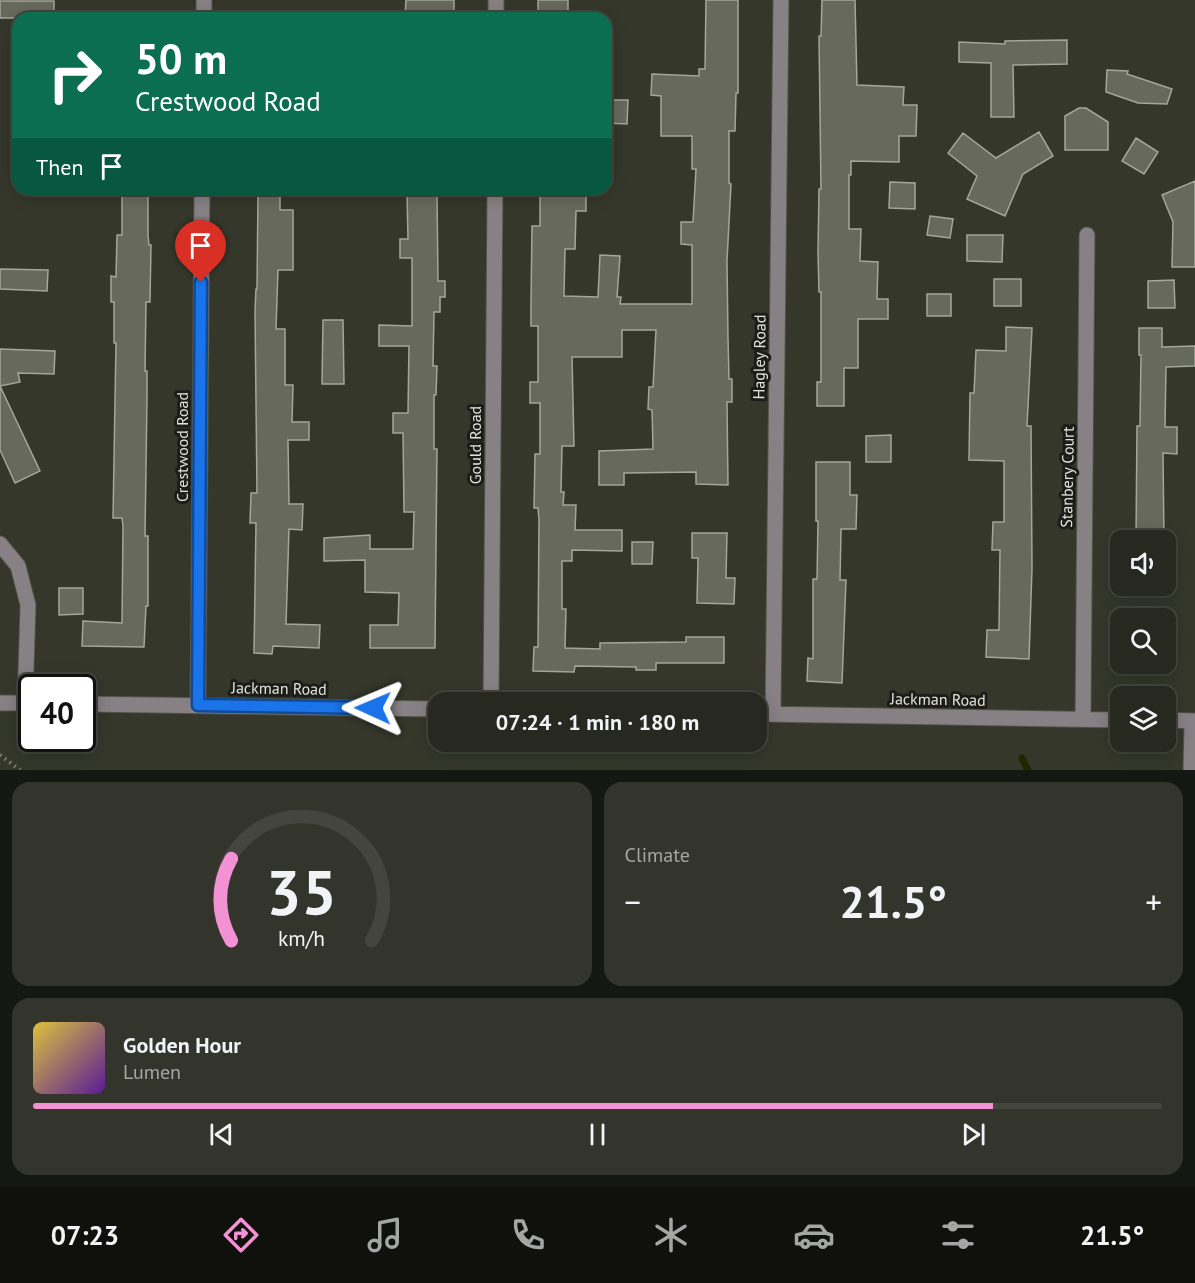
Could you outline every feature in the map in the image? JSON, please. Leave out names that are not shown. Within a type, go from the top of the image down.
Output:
[{"type":"street","name":"Hagley Road","points":[[773,714],[781,0]]},
{"type":"street","name":"Crestwood Road","points":[[198,705],[202,195]]},
{"type":"street","name":"Gould Road","points":[[492,692],[495,195]]},
{"type":"street","name":"Stanbery Court","points":[[1083,719],[1087,236]]},
{"type":"street","points":[[0,544],[18,566],[28,605],[28,674]]},
{"type":"street","points":[[0,703],[18,703]]},
{"type":"street","name":"Jackman Road","points":[[96,704],[428,709]]},
{"type":"street","name":"Jackman Road","points":[[767,714],[1110,720]]},
{"type":"street","points":[[1176,720],[1194,721],[1191,770]]},
{"type":"path","points":[[0,755],[20,770]]},
{"type":"building","points":[[406,0],[454,0],[454,12],[405,12]]},
{"type":"building","points":[[538,0],[568,0],[568,12],[538,12]]},
{"type":"building","points":[[706,0],[738,0],[738,93],[736,93],[735,131],[729,131],[729,183],[731,184],[727,261],[729,379],[732,379],[732,402],[727,402],[728,485],[696,484],[696,472],[624,473],[624,485],[599,485],[599,451],[653,449],[652,410],[648,409],[649,387],[653,387],[656,330],[622,330],[622,357],[572,357],[574,446],[562,446],[563,505],[576,505],[575,530],[622,530],[622,551],[572,550],[572,561],[562,561],[562,609],[566,609],[565,648],[600,649],[600,643],[686,642],[686,637],[724,637],[724,663],[656,663],[656,670],[636,670],[636,667],[575,666],[574,672],[533,671],[534,647],[538,647],[539,520],[538,508],[534,508],[535,454],[540,454],[540,403],[530,403],[530,382],[538,382],[538,326],[531,326],[532,226],[540,226],[540,195],[586,195],[586,211],[576,211],[575,249],[565,249],[564,296],[598,297],[600,255],[620,256],[617,297],[621,297],[620,304],[692,304],[692,245],[681,244],[681,222],[693,222],[696,169],[692,169],[692,136],[661,136],[661,96],[651,95],[652,74],[699,76],[699,69],[705,69]]},
{"type":"building","points":[[822,0],[855,0],[857,85],[904,87],[903,105],[917,105],[916,136],[899,136],[899,162],[851,161],[849,229],[861,229],[860,261],[878,262],[877,299],[888,299],[888,319],[858,319],[858,368],[844,368],[844,406],[817,406],[817,382],[821,382],[821,292],[819,292],[818,252],[819,189],[821,189],[819,36],[821,36]]},
{"type":"building","points":[[0,1],[54,1],[54,12],[12,12],[12,18],[0,18]]},
{"type":"building","points":[[1067,40],[1067,64],[1013,65],[1014,117],[991,117],[991,63],[959,62],[959,42],[1005,44],[1005,41]]},
{"type":"building","points":[[1107,70],[1128,71],[1127,74],[1172,89],[1167,104],[1138,103],[1106,92]]},
{"type":"building","points":[[612,100],[628,100],[627,124],[612,123]]},
{"type":"building","points":[[1079,108],[1086,108],[1108,122],[1108,150],[1065,150],[1065,116]]},
{"type":"building","points":[[1039,132],[1053,156],[1023,174],[1005,216],[967,199],[977,176],[948,153],[963,133],[996,158]]},
{"type":"building","points":[[1136,138],[1158,152],[1144,174],[1122,161]]},
{"type":"building","points":[[1195,181],[1195,267],[1172,267],[1173,222],[1162,195]]},
{"type":"building","points":[[890,182],[915,183],[915,209],[889,208]]},
{"type":"building","points":[[258,195],[280,195],[280,210],[293,210],[293,270],[278,270],[276,329],[285,329],[285,385],[293,385],[292,422],[309,422],[309,440],[288,440],[289,504],[303,504],[302,530],[289,529],[286,624],[320,625],[319,648],[273,646],[272,654],[254,653],[256,523],[250,523],[251,493],[257,493],[255,311]]},
{"type":"building","points":[[407,195],[437,195],[438,281],[445,281],[445,297],[440,297],[440,312],[434,312],[433,366],[437,366],[436,395],[434,395],[434,449],[437,449],[435,648],[370,648],[370,625],[398,625],[399,593],[365,592],[365,560],[324,561],[324,538],[370,535],[370,549],[413,549],[414,512],[404,512],[403,433],[393,433],[393,413],[408,413],[409,346],[379,346],[379,325],[412,326],[412,258],[400,258],[400,239],[408,239]]},
{"type":"building","points":[[122,196],[148,196],[148,236],[149,245],[151,245],[150,302],[146,302],[145,536],[148,536],[148,606],[146,606],[144,647],[82,646],[83,621],[122,623],[123,526],[122,518],[113,518],[116,343],[114,343],[114,302],[111,302],[111,276],[116,277],[117,235],[122,235]]},
{"type":"building","points":[[930,216],[953,219],[950,238],[927,235]]},
{"type":"building","points":[[967,235],[1003,235],[1002,262],[967,261]]},
{"type":"building","points":[[0,269],[48,270],[47,291],[0,289]]},
{"type":"building","points":[[994,279],[1021,279],[1021,306],[994,306]]},
{"type":"building","points":[[1174,280],[1175,308],[1148,308],[1148,281]]},
{"type":"building","points":[[927,294],[951,294],[951,316],[927,316]]},
{"type":"building","points":[[323,320],[343,320],[344,384],[322,384]]},
{"type":"building","points":[[1006,327],[1032,328],[1027,426],[1031,426],[1032,568],[1029,659],[986,657],[987,630],[999,630],[1000,550],[992,550],[993,522],[1004,522],[1004,461],[969,460],[970,393],[974,393],[976,350],[1006,351]]},
{"type":"building","points":[[1139,328],[1162,328],[1162,347],[1195,346],[1195,366],[1166,367],[1165,427],[1177,427],[1177,454],[1163,453],[1164,530],[1136,530],[1137,426],[1140,426],[1141,355],[1139,355]]},
{"type":"building","points":[[0,349],[55,351],[54,374],[18,373],[20,382],[0,386]]},
{"type":"building","points":[[0,386],[40,471],[15,483],[0,450]]},
{"type":"building","points":[[891,435],[891,462],[866,462],[866,436]]},
{"type":"building","points":[[816,462],[850,462],[850,495],[857,495],[856,529],[841,529],[840,580],[846,580],[842,683],[807,681],[808,658],[813,659],[813,579],[817,579]]},
{"type":"building","points":[[692,533],[727,533],[726,578],[735,578],[734,604],[697,603],[698,558],[692,558]]},
{"type":"building","points":[[632,542],[653,542],[652,564],[632,564]]},
{"type":"building","points":[[59,588],[83,588],[83,614],[59,615]]},
{"type":"waterway","points":[[1022,758],[1028,770]]},
{"type":"route","points":[[201,282],[198,705],[373,708]]}]
